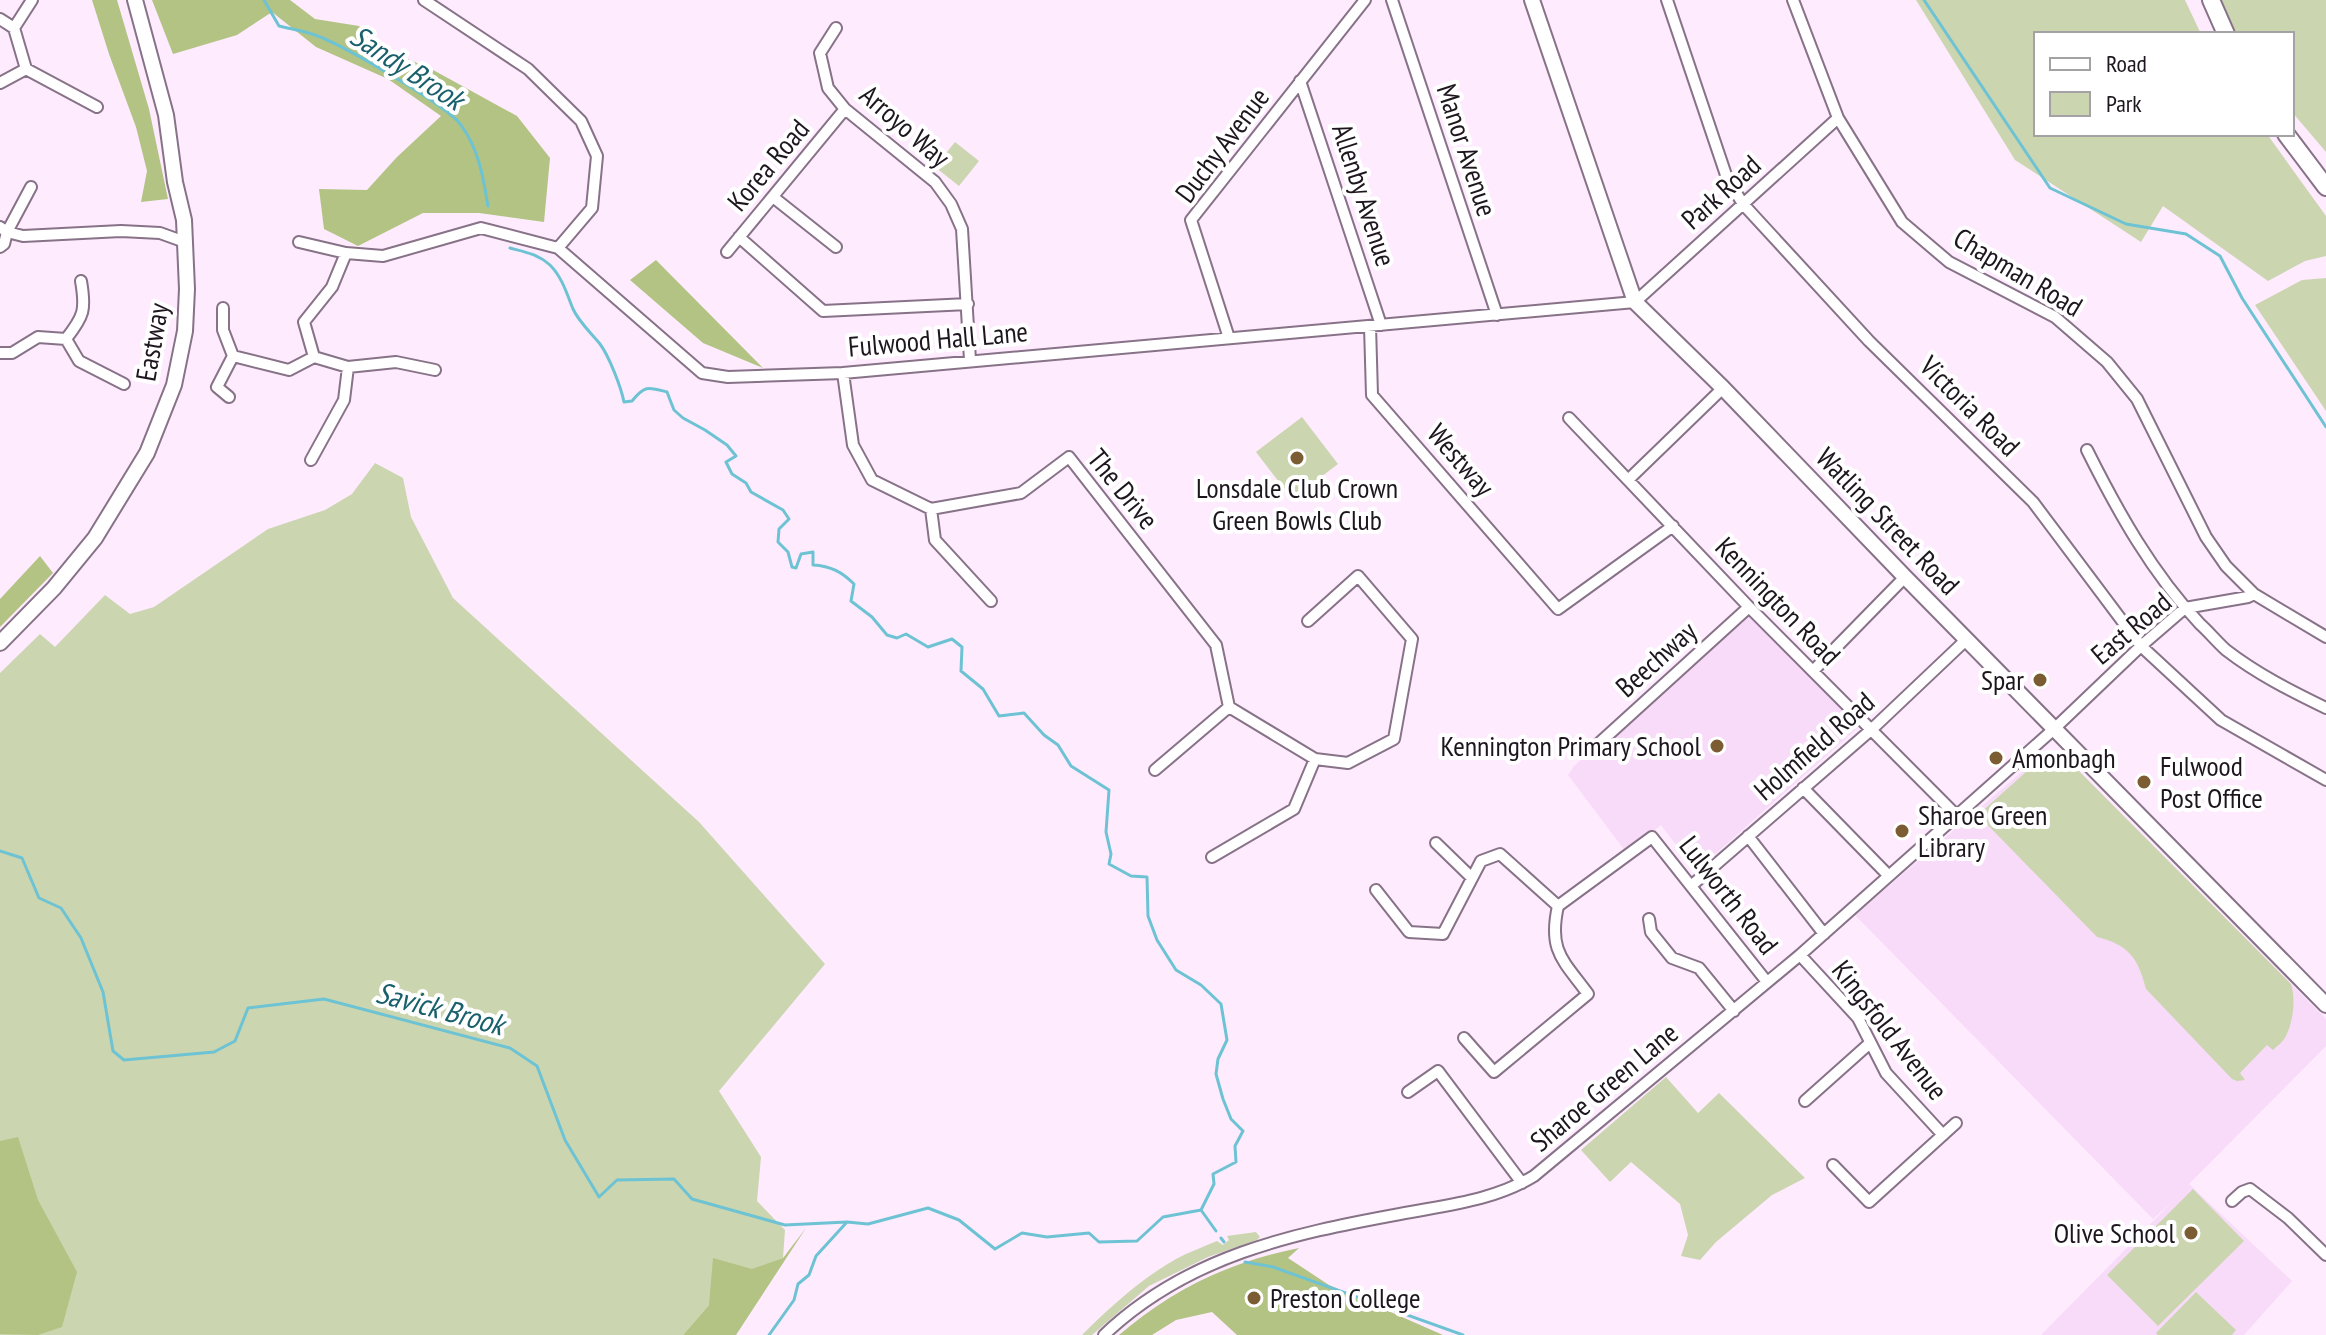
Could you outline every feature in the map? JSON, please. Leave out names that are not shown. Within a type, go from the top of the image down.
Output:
[{"type":"highway","points":[[2211,0],[2225,32]]},
{"type":"highway","points":[[2288,136],[2326,187]]},
{"type":"main road","name":"Eastway","points":[[0,643],[54,588],[95,538],[147,453],[174,385],[185,331],[184,220],[175,182],[166,115],[135,0]]},
{"type":"main road","name":"Watling Street Road","points":[[1532,0],[1635,302],[1723,388],[2326,1005]]},
{"type":"street","points":[[14,28],[32,0]]},
{"type":"street","points":[[424,0],[528,69],[581,121],[597,156],[592,208],[558,248]]},
{"type":"street","name":"Duchy Avenue","points":[[1229,338],[1191,220],[1365,0]]},
{"type":"street","name":"Manor Avenue","points":[[1392,0],[1497,315]]},
{"type":"street","name":"Victoria Road","points":[[1667,0],[1727,178],[1743,204],[1869,341],[2033,502],[2141,646],[2221,720],[2326,780]]},
{"type":"street","name":"Chapman Road","points":[[1796,5],[1838,118],[1902,222],[1949,262],[2055,317],[2107,362],[2137,399],[2206,537],[2226,566],[2254,594],[2326,637]]},
{"type":"street","points":[[0,19],[14,28],[26,69],[97,107]]},
{"type":"street","name":"Arroyo Way","points":[[836,28],[820,53],[828,88],[845,109],[935,182],[951,204],[962,229],[970,360]]},
{"type":"street","points":[[0,83],[26,69]]},
{"type":"street","name":"Allenby Avenue","points":[[1300,81],[1376,325]]},
{"type":"street","name":"Korea Road","points":[[727,252],[845,109]]},
{"type":"street","name":"Park Road","points":[[1635,302],[1838,118]]},
{"type":"street","points":[[0,247],[4,244],[4,229],[31,187]]},
{"type":"street","points":[[773,197],[836,247]]},
{"type":"street","points":[[160,233],[184,220]]},
{"type":"street","name":"Fulwood Hall Lane","points":[[299,242],[346,253],[383,256],[481,228],[558,248],[702,373],[728,377],[843,373],[1635,302]]},
{"type":"street","points":[[4,229],[23,236],[121,231],[160,233],[185,242]]},
{"type":"street","points":[[739,237],[823,311],[968,304]]},
{"type":"street","points":[[314,357],[304,322],[332,287],[346,253]]},
{"type":"street","points":[[66,339],[85,306],[81,281]]},
{"type":"street","points":[[223,308],[223,330],[233,356],[217,387],[229,397]]},
{"type":"street","name":"Westway","points":[[1376,325],[1372,395],[1558,609],[1673,526]]},
{"type":"street","points":[[0,353],[12,353],[38,337],[66,339]]},
{"type":"street","points":[[66,339],[79,361],[124,384]]},
{"type":"street","points":[[233,356],[289,370],[314,357],[348,367],[396,362],[435,370]]},
{"type":"street","points":[[311,460],[344,400],[348,367]]},
{"type":"street","points":[[843,373],[853,445],[872,480],[931,509],[935,540],[991,601]]},
{"type":"street","points":[[1628,480],[1723,388]]},
{"type":"street","name":"Kennington Road","points":[[1569,418],[1749,607],[1956,815]]},
{"type":"street","points":[[2087,450],[2113,502],[2149,560],[2185,608],[2224,648],[2276,684],[2326,708]]},
{"type":"street","name":"The Drive","points":[[931,509],[1021,493],[1069,457],[1216,645],[1229,707]]},
{"type":"street","points":[[1155,770],[1229,707],[1315,759],[1348,763],[1394,739],[1412,639],[1358,576],[1308,621]]},
{"type":"street","points":[[1813,671],[1905,577]]},
{"type":"street","name":"East Road","points":[[2054,729],[2185,608],[2254,594]]},
{"type":"street","name":"Beechway","points":[[1596,746],[1749,607]]},
{"type":"street","name":"Holmfield Road","points":[[1691,886],[1872,729],[1967,639]]},
{"type":"street","name":"Sharoe Green Lane","points":[[1104,1335],[1143,1303],[1205,1266],[1223,1259],[1320,1229],[1490,1196],[1522,1183],[1547,1167],[1800,955],[2054,729]]},
{"type":"street","points":[[1212,857],[1294,809],[1315,759]]},
{"type":"street","points":[[1803,788],[1888,875]]},
{"type":"street","points":[[1748,836],[1824,934]]},
{"type":"street","name":"Lulworth Road","points":[[1558,906],[1652,837],[1767,982]]},
{"type":"street","points":[[1436,843],[1472,878]]},
{"type":"street","points":[[1376,890],[1409,932],[1443,934],[1481,861],[1500,854],[1558,906],[1553,929],[1557,953],[1588,994],[1494,1072],[1464,1038]]},
{"type":"street","points":[[1649,919],[1651,932],[1672,958],[1699,968],[1734,1011]]},
{"type":"street","name":"Kingsfold Avenue","points":[[1800,955],[1858,1018],[1886,1073],[1943,1135]]},
{"type":"street","points":[[1805,1101],[1870,1043]]},
{"type":"street","points":[[1408,1092],[1438,1071],[1522,1183]]},
{"type":"street","points":[[1833,1165],[1869,1202],[1956,1123]]},
{"type":"street","points":[[2232,1201],[2250,1189],[2288,1218],[2326,1255]]},
{"type":"shaded area","name":"Kennington Primary School","points":[[1748,612],[1859,727],[1696,871],[1661,825],[1626,852],[1568,775],[1574,766]]},
{"type":"shaded area","points":[[2045,752],[2063,755],[2326,1019],[2326,1046],[2189,1184],[2292,1281],[2244,1335],[2041,1335],[2172,1202],[2153,1219],[1855,915]]},
{"type":"green space","points":[[92,0],[117,0],[149,109],[168,199],[141,202],[147,171],[136,127]]},
{"type":"green space","points":[[152,0],[290,0],[315,19],[359,26],[381,47],[435,71],[517,116],[550,158],[544,222],[479,213],[423,213],[358,246],[324,229],[319,189],[367,190],[441,116],[388,79],[316,47],[272,12],[237,35],[173,54]]},
{"type":"green space","points":[[1916,0],[2185,0],[2200,32],[2034,32],[2034,136],[2268,136],[2326,216],[2326,256],[2305,261],[2268,281],[2163,206],[2141,242],[2015,160]]},
{"type":"green space","points":[[2219,0],[2326,0],[2326,152],[2294,114],[2294,32],[2234,32]]},
{"type":"green space","points":[[955,142],[979,161],[959,186],[935,167]]},
{"type":"green space","points":[[656,260],[763,368],[703,343],[630,280]]},
{"type":"green space","points":[[2326,278],[2326,411],[2255,305],[2302,280]]},
{"type":"green space","name":"Lonsdale Club Crown Green Bowls Club","points":[[1302,417],[1338,464],[1292,499],[1256,452]]},
{"type":"green space","points":[[375,463],[403,478],[411,517],[453,598],[699,822],[825,964],[719,1091],[761,1157],[757,1201],[785,1230],[783,1258],[752,1270],[709,1305],[683,1335],[0,1335],[0,673],[40,634],[55,647],[105,595],[130,614],[154,607],[268,529],[325,510],[352,494]]},
{"type":"green space","points":[[40,556],[53,573],[0,627],[0,599]]},
{"type":"green space","points":[[2049,755],[2063,755],[2291,984],[2293,1010],[2286,1036],[2273,1050],[2267,1045],[2240,1073],[2245,1080],[2232,1079],[2146,989],[2130,954],[2117,944],[2097,937],[1978,815]]},
{"type":"green space","points":[[1666,1077],[1698,1113],[1719,1093],[1805,1178],[1772,1195],[1716,1242],[1700,1260],[1681,1256],[1688,1235],[1680,1204],[1631,1162],[1610,1182],[1581,1150]]},
{"type":"green space","points":[[18,1137],[38,1200],[77,1272],[62,1327],[38,1335],[0,1334],[0,1141]]},
{"type":"green space","points":[[2193,1189],[2244,1241],[2158,1326],[2107,1275]]},
{"type":"green space","points":[[806,1228],[736,1335],[683,1335],[709,1305],[713,1258],[752,1269],[783,1258]]},
{"type":"green space","points":[[1256,1232],[1260,1237],[1257,1240],[1208,1257],[1149,1286],[1092,1335],[1082,1335],[1127,1294],[1176,1259],[1217,1241],[1223,1245],[1229,1240],[1227,1236]]},
{"type":"green space","name":"Preston College","points":[[1299,1248],[1288,1258],[1329,1285],[1443,1335],[1237,1335],[1212,1312],[1176,1320],[1152,1335],[1119,1335],[1160,1304],[1203,1280],[1249,1261]]},
{"type":"green space","points":[[2196,1292],[2236,1330],[2232,1335],[2158,1335],[2156,1333]]},
{"type":"waterway","name":"Sandy Brook","points":[[264,0],[279,26],[315,35],[347,50],[416,90],[452,116],[467,134],[476,154],[488,206]]},
{"type":"waterway","points":[[1924,0],[2050,188],[2126,224],[2186,234],[2220,256],[2242,298],[2326,427]]},
{"type":"waterway","points":[[510,248],[536,256],[554,270],[576,314],[607,356],[624,402],[632,401],[647,389],[667,392],[674,410],[683,418],[727,445],[736,456],[726,462],[732,474],[746,483],[751,492],[783,510],[789,519],[779,529],[778,542],[788,552],[792,567],[796,568],[801,554],[813,552],[813,565],[836,570],[854,584],[851,601],[872,617],[887,635],[897,638],[906,634],[928,647],[952,639],[962,647],[961,671],[983,689],[999,716],[1024,713],[1058,745],[1071,766],[1109,790],[1106,832],[1111,854],[1109,864],[1131,876],[1147,877],[1148,916],[1157,940],[1176,970],[1201,985],[1221,1004],[1227,1040],[1218,1059],[1216,1074],[1231,1119],[1243,1131],[1235,1146],[1236,1162],[1213,1174],[1214,1184],[1201,1210]]},
{"type":"waterway","name":"Savick Brook","points":[[0,851],[22,858],[39,898],[61,908],[81,938],[103,992],[113,1051],[124,1060],[214,1052],[235,1041],[248,1008],[324,999],[510,1048],[537,1066],[565,1140],[599,1197],[617,1180],[674,1179],[692,1199],[785,1225],[868,1224],[928,1208],[959,1220],[995,1249],[1022,1233],[1047,1237],[1089,1233],[1099,1242],[1137,1241],[1163,1217],[1201,1210],[1216,1231]]},
{"type":"waterway","points":[[769,1335],[794,1300],[798,1284],[809,1275],[816,1256],[847,1222]]},
{"type":"waterway","name":"Savick Brook","points":[[1221,1238],[1224,1242]]},
{"type":"waterway","name":"Savick Brook","points":[[1245,1262],[1273,1267],[1463,1335]]},
{"type":"place","name":"Lonsdale Club Crown Green Bowls Club","points":[[1297,458]]},
{"type":"place","name":"Spar","points":[[2040,680]]},
{"type":"place","name":"Kennington Primary School","points":[[1717,746]]},
{"type":"place","name":"Amonbagh","points":[[1996,758]]},
{"type":"place","name":"Fulwood Post Office","points":[[2144,782]]},
{"type":"place","name":"Sharoe Green Library","points":[[1902,831]]},
{"type":"place","name":"Olive School","points":[[2191,1233]]},
{"type":"place","name":"Preston College","points":[[1254,1298]]}]
